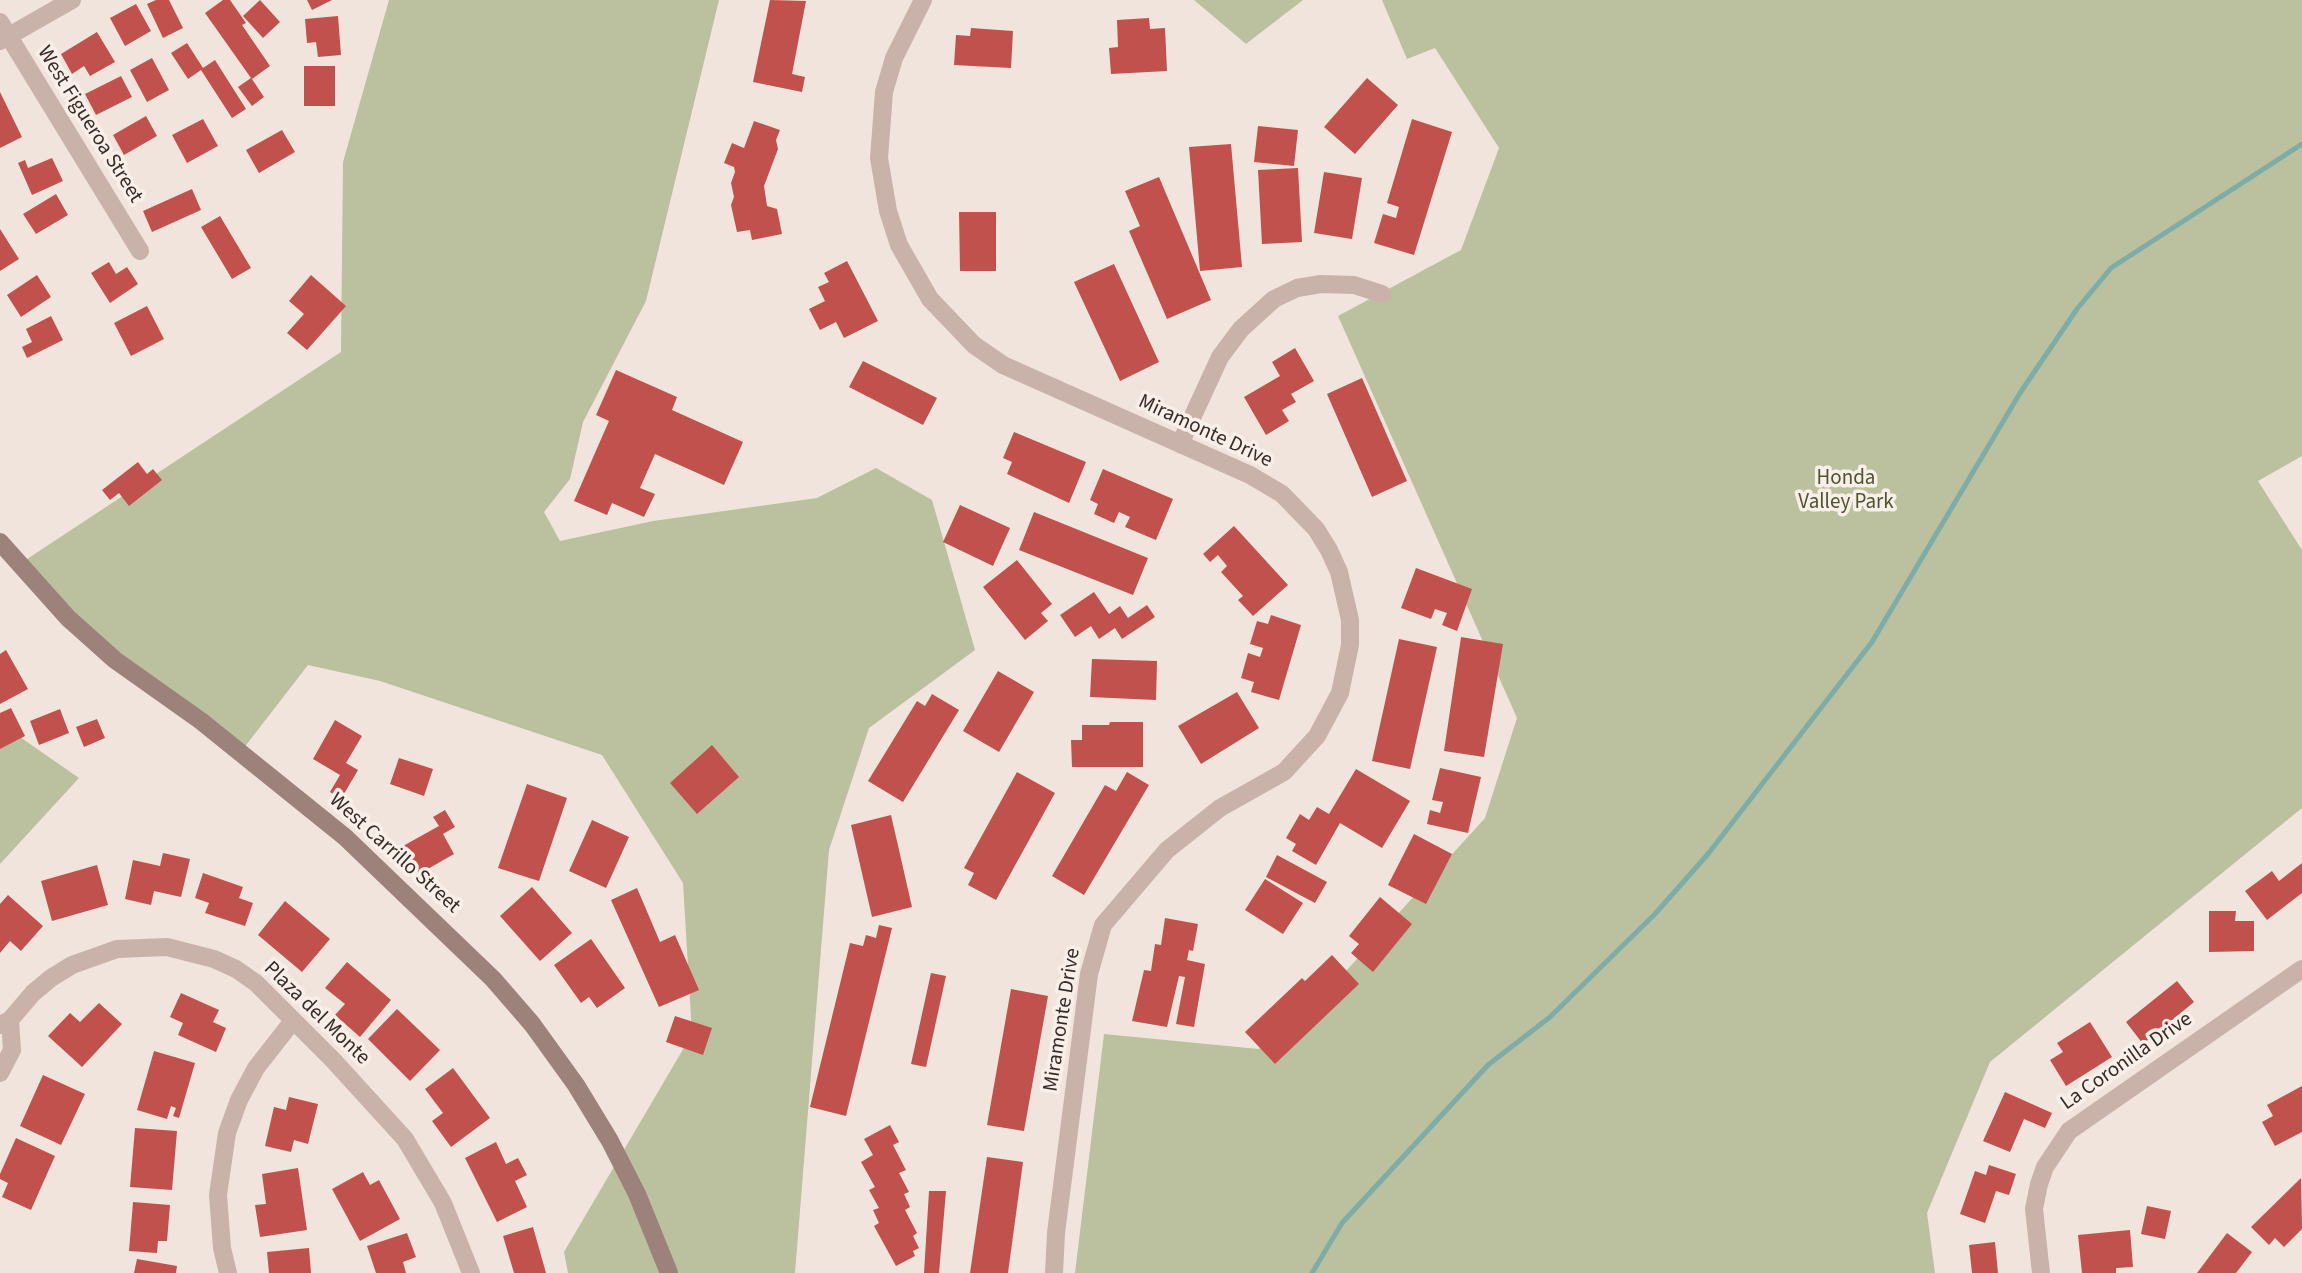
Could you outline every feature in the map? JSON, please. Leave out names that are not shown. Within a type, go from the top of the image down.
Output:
[{"type":"main road","name":"West Carrillo Street","points":[[0,542],[68,618],[115,660],[201,722],[345,837],[493,979],[532,1024],[576,1085],[610,1141],[637,1194],[669,1273]]},
{"type":"street","points":[[3,33],[72,0]]},
{"type":"street","name":"Miramonte Drive","points":[[923,0],[894,58],[880,122],[879,158],[885,198],[911,269],[930,299],[954,326],[1003,365],[1250,475],[1282,494],[1316,529],[1339,572],[1346,596],[1350,633],[1347,669],[1330,715],[1302,755],[1264,786],[1196,824],[1167,850],[1103,925],[1088,974],[1056,1233],[1054,1273]]},
{"type":"street","name":"West Figueroa Street","points":[[3,33],[140,251]]},
{"type":"street","points":[[1180,444],[1220,356],[1241,329],[1274,299],[1297,288],[1321,284],[1354,285],[1382,294]]},
{"type":"street","name":"Plaza del Monte","points":[[0,1073],[12,1050],[5,1022],[33,993],[72,965],[117,949],[143,946],[191,951],[236,969],[256,983],[376,1104],[405,1139],[443,1203],[471,1273]]},
{"type":"street","name":"La Coronilla Drive","points":[[2041,1273],[2034,1209],[2045,1167],[2069,1131],[2302,969]]},
{"type":"street","points":[[228,1273],[220,1235],[218,1195],[227,1133],[239,1100],[256,1068],[292,1022]]},
{"type":"green space","points":[[389,0],[719,0],[646,301],[583,422],[570,479],[544,512],[560,541],[653,521],[817,498],[876,468],[932,500],[975,650],[869,728],[829,850],[795,1273],[568,1273],[564,1252],[692,1034],[683,883],[602,755],[380,681],[308,665],[240,753],[166,698],[18,565],[341,352],[343,162]]},
{"type":"green space","points":[[1194,0],[1303,0],[1246,44]]},
{"type":"green space","name":"Honda Valley Park","points":[[1382,0],[2302,0],[2302,456],[2258,481],[2302,550],[2302,808],[1990,1062],[1927,1213],[1935,1273],[1075,1273],[1104,1034],[1258,1049],[1287,1036],[1485,818],[1517,718],[1338,316],[1461,250],[1499,148],[1435,48],[1407,59]]},
{"type":"green space","points":[[7,728],[79,778],[0,864],[0,733]]},
{"type":"building","points":[[156,0],[169,0],[183,28],[163,38],[147,4]]},
{"type":"building","points":[[223,0],[230,0],[246,23],[242,25],[270,66],[252,79],[264,97],[252,106],[238,87],[251,78],[205,13]]},
{"type":"building","points":[[260,0],[280,22],[263,38],[243,16]]},
{"type":"building","points":[[307,0],[332,0],[312,10]]},
{"type":"building","points":[[770,0],[806,1],[792,74],[805,77],[802,92],[753,82]]},
{"type":"building","points":[[136,4],[151,31],[125,46],[110,18]]},
{"type":"building","points":[[338,16],[341,55],[318,57],[316,42],[307,43],[305,19]]},
{"type":"building","points":[[1149,18],[1150,29],[1165,28],[1167,71],[1111,74],[1109,48],[1118,47],[1117,20]]},
{"type":"building","points":[[971,28],[1013,31],[1011,68],[954,65],[956,35],[970,36]]},
{"type":"building","points":[[97,32],[115,62],[90,76],[84,66],[72,74],[61,54]]},
{"type":"building","points":[[187,43],[203,68],[215,60],[246,109],[232,118],[201,70],[188,79],[171,53]]},
{"type":"building","points":[[152,58],[169,90],[147,102],[130,70]]},
{"type":"building","points":[[304,66],[335,66],[335,106],[304,106]]},
{"type":"building","points":[[121,76],[132,97],[96,115],[85,94]]},
{"type":"building","points":[[1367,78],[1398,105],[1355,154],[1324,127]]},
{"type":"building","points":[[0,92],[22,137],[0,148]]},
{"type":"building","points":[[146,116],[157,136],[124,155],[113,135]]},
{"type":"building","points":[[203,119],[218,146],[187,163],[172,135]]},
{"type":"building","points":[[1412,119],[1452,132],[1414,255],[1374,243],[1383,214],[1396,218],[1399,207],[1387,203]]},
{"type":"building","points":[[754,121],[780,130],[776,140],[778,149],[764,186],[767,206],[777,209],[782,234],[752,240],[750,230],[737,232],[731,205],[734,197],[731,183],[735,172],[734,167],[724,163],[732,143],[744,148]]},
{"type":"building","points":[[1258,126],[1298,130],[1294,166],[1254,162]]},
{"type":"building","points":[[282,130],[295,152],[259,173],[246,150]]},
{"type":"building","points":[[1231,144],[1242,267],[1200,271],[1189,147]]},
{"type":"building","points":[[52,158],[63,181],[32,195],[18,163],[25,160],[28,168]]},
{"type":"building","points":[[1298,168],[1302,242],[1262,244],[1258,170]]},
{"type":"building","points":[[1324,172],[1362,178],[1352,239],[1314,233]]},
{"type":"building","points":[[1159,177],[1211,300],[1167,319],[1129,231],[1140,226],[1125,191]]},
{"type":"building","points":[[192,189],[201,210],[152,232],[143,211]]},
{"type":"building","points":[[56,194],[68,215],[36,234],[23,214]]},
{"type":"building","points":[[959,212],[996,212],[996,271],[960,271]]},
{"type":"building","points":[[220,216],[251,268],[232,279],[201,227]]},
{"type":"building","points":[[0,229],[19,259],[0,271]]},
{"type":"building","points":[[847,261],[878,321],[844,338],[836,322],[820,330],[809,309],[825,301],[818,287],[829,282],[824,273]]},
{"type":"building","points":[[109,262],[116,274],[127,267],[138,284],[110,303],[91,273]]},
{"type":"building","points":[[1114,264],[1159,362],[1120,381],[1074,282]]},
{"type":"building","points":[[37,275],[51,297],[21,317],[7,295]]},
{"type":"building","points":[[311,275],[346,306],[307,350],[287,333],[304,314],[289,301]]},
{"type":"building","points":[[147,306],[164,339],[131,356],[114,323]]},
{"type":"building","points":[[51,316],[63,340],[27,358],[22,347],[32,342],[26,329]]},
{"type":"building","points":[[1295,348],[1314,381],[1291,394],[1296,402],[1282,410],[1289,421],[1266,435],[1244,397],[1280,376],[1272,362]]},
{"type":"building","points":[[863,361],[937,398],[923,425],[849,387]]},
{"type":"building","points":[[616,370],[677,397],[672,410],[743,442],[724,485],[655,454],[640,488],[655,494],[644,517],[612,503],[607,515],[574,501],[609,421],[596,415]]},
{"type":"building","points":[[1362,378],[1407,481],[1372,497],[1327,394]]},
{"type":"building","points":[[1014,432],[1086,462],[1069,503],[1007,474],[1012,462],[1003,458]]},
{"type":"building","points":[[138,462],[147,474],[153,469],[162,480],[129,506],[119,493],[110,500],[102,490]]},
{"type":"building","points":[[1103,469],[1173,499],[1156,540],[1125,527],[1130,517],[1119,512],[1114,523],[1094,514],[1098,504],[1090,500]]},
{"type":"building","points":[[960,505],[1010,528],[993,566],[943,542]]},
{"type":"building","points":[[1034,512],[1148,558],[1133,595],[1019,550]]},
{"type":"building","points":[[1234,526],[1288,585],[1253,616],[1238,600],[1243,596],[1221,572],[1227,566],[1218,555],[1210,562],[1203,554]]},
{"type":"building","points":[[1017,560],[1052,604],[1041,613],[1048,621],[1025,640],[983,587]]},
{"type":"building","points":[[1416,568],[1472,589],[1457,631],[1442,625],[1447,613],[1435,609],[1431,619],[1401,608]]},
{"type":"building","points":[[1094,592],[1109,614],[1120,606],[1128,618],[1147,605],[1155,617],[1122,639],[1115,628],[1099,639],[1091,626],[1075,637],[1060,615]]},
{"type":"building","points":[[1271,615],[1301,625],[1279,700],[1251,692],[1254,682],[1241,678],[1248,653],[1260,657],[1263,648],[1250,644],[1257,621],[1268,624]]},
{"type":"building","points":[[1461,637],[1503,644],[1484,757],[1444,751]]},
{"type":"building","points":[[1399,639],[1437,647],[1410,769],[1372,761]]},
{"type":"building","points":[[6,650],[28,689],[0,704],[0,654]]},
{"type":"building","points":[[1092,659],[1157,661],[1156,700],[1090,697]]},
{"type":"building","points":[[998,671],[1034,692],[999,752],[963,731]]},
{"type":"building","points":[[1237,692],[1259,728],[1201,764],[1178,726]]},
{"type":"building","points":[[932,694],[959,710],[903,802],[868,781],[917,701],[925,706]]},
{"type":"building","points":[[11,708],[25,736],[0,749],[0,713]]},
{"type":"building","points":[[60,709],[69,733],[39,745],[30,721]]},
{"type":"building","points":[[97,719],[105,738],[84,747],[76,727]]},
{"type":"building","points":[[335,720],[362,736],[346,763],[358,770],[341,799],[330,792],[340,775],[313,759]]},
{"type":"building","points":[[1110,722],[1143,722],[1143,767],[1072,767],[1071,740],[1082,740],[1082,725],[1109,725]]},
{"type":"building","points":[[712,745],[739,777],[697,814],[670,783]]},
{"type":"building","points":[[399,758],[433,769],[424,796],[390,784]]},
{"type":"building","points":[[1440,768],[1481,777],[1468,833],[1427,824],[1430,810],[1440,813],[1443,802],[1432,800]]},
{"type":"building","points":[[1356,769],[1410,801],[1382,848],[1340,823],[1316,865],[1292,851],[1296,844],[1286,838],[1300,814],[1309,820],[1317,807],[1329,814]]},
{"type":"building","points":[[1017,772],[1055,793],[996,900],[968,885],[974,873],[964,868]]},
{"type":"building","points":[[1127,772],[1149,785],[1084,895],[1052,876],[1105,785],[1116,791]]},
{"type":"building","points":[[527,784],[567,798],[539,881],[498,868]]},
{"type":"building","points":[[445,810],[455,827],[443,834],[454,854],[419,874],[403,846],[439,826],[433,817]]},
{"type":"building","points":[[891,815],[912,907],[872,917],[851,825]]},
{"type":"building","points":[[592,820],[629,837],[606,888],[569,871]]},
{"type":"building","points":[[1414,834],[1452,854],[1426,904],[1388,885]]},
{"type":"building","points":[[163,853],[190,859],[181,897],[154,891],[151,905],[125,899],[133,860],[160,866]]},
{"type":"building","points":[[1277,855],[1327,882],[1315,903],[1266,877]]},
{"type":"building","points":[[2302,863],[2302,893],[2267,920],[2245,891],[2272,871],[2279,881]]},
{"type":"building","points":[[97,865],[108,905],[52,921],[41,881]]},
{"type":"building","points":[[203,873],[243,887],[239,898],[253,903],[245,926],[205,913],[209,903],[195,898]]},
{"type":"building","points":[[1265,879],[1303,903],[1283,934],[1245,910]]},
{"type":"building","points":[[532,887],[572,933],[540,961],[500,916]]},
{"type":"building","points":[[637,888],[660,942],[675,935],[699,990],[659,1007],[611,900]]},
{"type":"building","points":[[8,895],[43,926],[21,951],[10,941],[0,953],[0,904]]},
{"type":"building","points":[[1380,897],[1412,924],[1373,972],[1351,953],[1359,944],[1349,936]]},
{"type":"building","points":[[285,901],[330,939],[302,972],[258,935]]},
{"type":"building","points":[[2209,911],[2236,911],[2235,921],[2254,921],[2254,951],[2209,952]]},
{"type":"building","points":[[1165,918],[1198,924],[1193,951],[1189,950],[1187,960],[1205,964],[1194,1027],[1176,1024],[1185,977],[1179,976],[1167,1027],[1132,1021],[1144,970],[1151,971],[1155,944],[1161,945]]},
{"type":"building","points":[[879,925],[892,928],[846,1116],[810,1107],[850,943],[863,946],[866,935],[876,938]]},
{"type":"building","points":[[591,939],[625,988],[597,1008],[589,997],[581,1003],[554,965]]},
{"type":"building","points":[[1332,955],[1359,984],[1275,1064],[1245,1032],[1302,978],[1305,981]]},
{"type":"building","points":[[347,962],[391,1000],[360,1037],[335,1015],[345,1004],[325,988]]},
{"type":"building","points":[[931,973],[946,976],[926,1067],[911,1064]]},
{"type":"building","points":[[2177,981],[2194,1002],[2143,1044],[2126,1022]]},
{"type":"building","points":[[1011,989],[1048,996],[1024,1131],[987,1125]]},
{"type":"building","points":[[181,993],[219,1010],[213,1022],[226,1028],[216,1052],[178,1035],[183,1023],[170,1017]]},
{"type":"building","points":[[99,1003],[122,1024],[82,1067],[48,1036],[70,1013],[80,1022]]},
{"type":"building","points":[[397,1009],[440,1050],[410,1081],[368,1039]]},
{"type":"building","points":[[675,1016],[712,1028],[703,1055],[666,1042]]},
{"type":"building","points":[[2090,1022],[2112,1057],[2066,1086],[2050,1060],[2063,1052],[2057,1043]]},
{"type":"building","points":[[154,1051],[195,1063],[179,1118],[173,1116],[176,1108],[171,1106],[167,1119],[137,1110]]},
{"type":"building","points":[[453,1068],[490,1118],[451,1147],[432,1121],[443,1113],[425,1089]]},
{"type":"building","points":[[43,1075],[85,1094],[61,1145],[20,1126]]},
{"type":"building","points":[[2302,1086],[2302,1132],[2275,1146],[2262,1122],[2273,1116],[2267,1105]]},
{"type":"building","points":[[2005,1092],[2052,1113],[2045,1128],[2024,1119],[2010,1152],[1983,1141]]},
{"type":"building","points":[[289,1097],[318,1104],[308,1144],[294,1140],[291,1152],[265,1146],[274,1107],[286,1110]]},
{"type":"building","points":[[890,1125],[899,1142],[893,1145],[906,1170],[899,1173],[909,1192],[904,1194],[910,1207],[905,1210],[917,1233],[913,1236],[919,1248],[913,1251],[915,1256],[896,1266],[874,1226],[879,1223],[873,1210],[879,1208],[869,1190],[875,1187],[861,1162],[873,1155],[864,1139]]},
{"type":"building","points":[[135,1128],[177,1131],[172,1190],[130,1187]]},
{"type":"building","points":[[16,1138],[55,1156],[31,1210],[2,1197],[8,1183],[0,1179],[0,1174]]},
{"type":"building","points":[[496,1142],[506,1164],[518,1158],[527,1175],[515,1181],[527,1207],[497,1222],[465,1158]]},
{"type":"building","points":[[987,1157],[1023,1162],[1008,1273],[970,1273]]},
{"type":"building","points":[[1989,1165],[2016,1174],[2009,1195],[1996,1191],[1985,1223],[1960,1214],[1975,1171],[1986,1175]]},
{"type":"building","points":[[298,1168],[307,1230],[260,1237],[255,1205],[266,1204],[262,1174]]},
{"type":"building","points":[[363,1172],[370,1185],[379,1180],[400,1219],[360,1241],[332,1189]]},
{"type":"building","points":[[2301,1178],[2302,1229],[2284,1247],[2275,1238],[2269,1245],[2251,1227]]},
{"type":"building","points":[[929,1191],[946,1191],[939,1273],[924,1273]]},
{"type":"building","points":[[133,1202],[170,1205],[167,1241],[158,1241],[157,1253],[129,1251]]},
{"type":"building","points":[[2147,1206],[2171,1211],[2165,1239],[2141,1234]]},
{"type":"building","points":[[533,1227],[546,1273],[514,1273],[503,1236]]},
{"type":"building","points":[[2130,1230],[2133,1267],[2116,1268],[2116,1273],[2082,1273],[2078,1235]]},
{"type":"building","points":[[407,1233],[416,1257],[403,1262],[406,1273],[376,1273],[367,1246]]},
{"type":"building","points":[[2227,1233],[2252,1252],[2236,1273],[2197,1273]]},
{"type":"building","points":[[1995,1242],[1998,1273],[1972,1273],[1969,1245]]},
{"type":"building","points":[[309,1248],[311,1273],[269,1273],[267,1252]]},
{"type":"building","points":[[137,1259],[177,1266],[176,1273],[134,1273]]},
{"type":"waterway","points":[[1312,1273],[1342,1223],[1488,1065],[1550,1017],[1655,914],[1708,854],[1872,642],[2020,393],[2077,309],[2111,268],[2302,144]]}]
